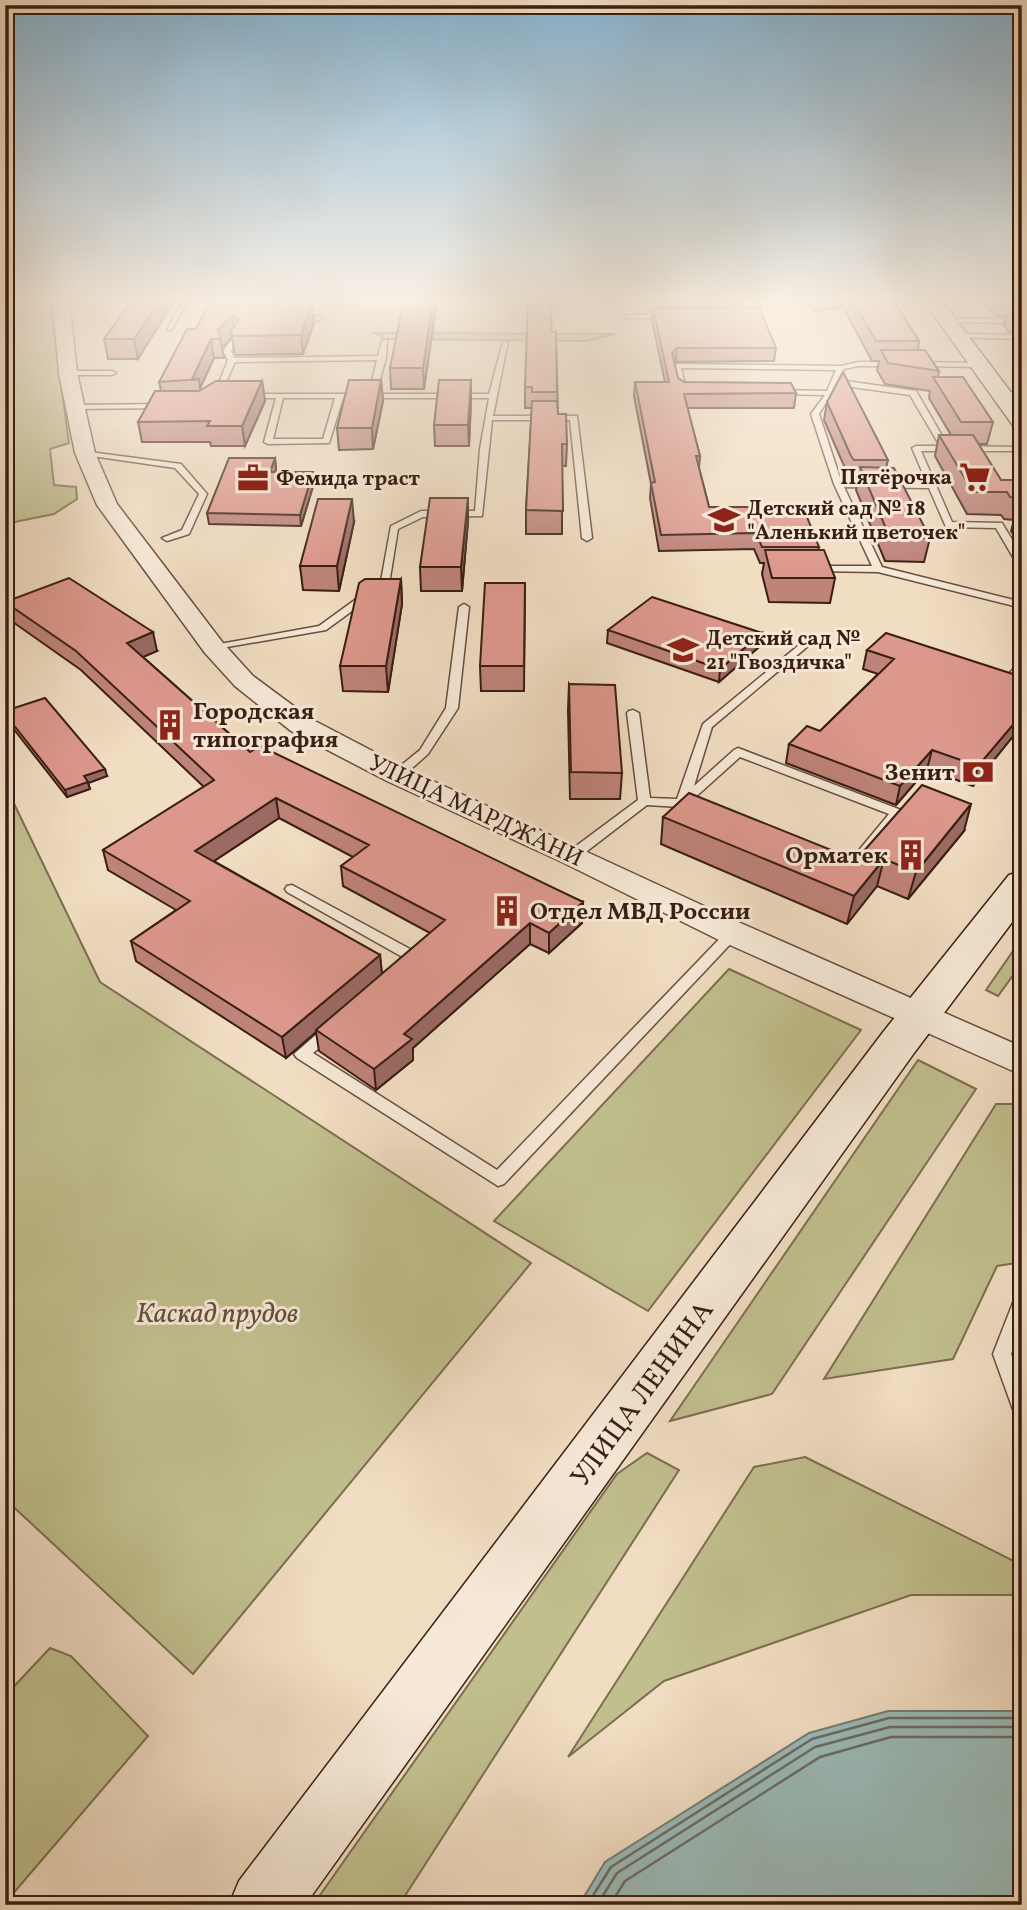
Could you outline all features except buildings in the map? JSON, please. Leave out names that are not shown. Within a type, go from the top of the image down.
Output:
[{"type":"main road","points":[[997,389],[1022,422]]},
{"type":"main road","name":"УЛИЦА ЛЕНИНА","points":[[263,1905],[920,1016],[1022,883]]},
{"type":"street","name":"УЛИЦА МАРДЖАНИ","points":[[72,389],[85,453],[107,505],[214,648],[244,681],[301,724],[397,775],[573,855],[733,933],[1022,1062]]},
{"type":"lane","points":[[218,389],[213,399],[229,396]]},
{"type":"lane","points":[[372,396],[374,389]]},
{"type":"lane","points":[[214,648],[322,628],[386,582],[394,528],[421,514],[479,514],[482,450],[493,389]]},
{"type":"lane","points":[[683,389],[696,391]]},
{"type":"lane","points":[[832,389],[815,414],[838,484],[878,569]]},
{"type":"lane","points":[[886,389],[913,393],[946,449]]},
{"type":"lane","points":[[763,392],[830,393]]},
{"type":"lane","points":[[1001,394],[1022,395]]},
{"type":"lane","points":[[242,396],[491,396]]},
{"type":"lane","points":[[280,397],[268,442],[326,441],[340,396]]},
{"type":"lane","points":[[76,407],[174,406]]},
{"type":"lane","points":[[489,418],[574,418],[587,538]]},
{"type":"lane","points":[[1010,525],[949,525],[916,448],[1022,449]]},
{"type":"lane","points":[[85,453],[178,466],[203,494],[186,532],[167,538]]},
{"type":"lane","points":[[838,484],[934,486]]},
{"type":"lane","points":[[999,525],[1022,564]]},
{"type":"lane","points":[[798,569],[878,569],[1022,605]]},
{"type":"lane","points":[[397,775],[424,752],[452,708],[464,607]]},
{"type":"lane","points":[[682,803],[707,726],[804,644]]},
{"type":"lane","points":[[993,680],[1006,684],[1022,666]]},
{"type":"lane","points":[[633,713],[644,801]]},
{"type":"lane","points":[[573,855],[644,801],[682,803],[847,873],[897,813],[738,752],[682,803]]},
{"type":"lane","points":[[292,889],[416,958],[396,975]]},
{"type":"lane","points":[[343,1019],[302,1054],[498,1179],[733,933]]},
{"type":"lane","points":[[1022,1301],[1002,1354],[1022,1409]]},
{"type":"green space","points":[[5,389],[62,389],[69,443],[50,449],[54,485],[76,487],[77,499],[54,514],[5,524]]},
{"type":"green space","name":"Каскад прудов","points":[[5,785],[100,982],[531,1263],[193,1674],[5,1499]]},
{"type":"green space","points":[[1022,938],[1022,963],[998,996],[986,990]]},
{"type":"green space","points":[[729,969],[861,1030],[648,1311],[494,1221]]},
{"type":"green space","points":[[918,1060],[976,1089],[772,1394],[670,1421]]},
{"type":"green space","points":[[996,1104],[1022,1104],[1022,1262],[997,1266],[953,1359],[824,1379]]},
{"type":"green space","points":[[647,1453],[679,1470],[399,1905],[313,1905],[617,1474]]},
{"type":"green space","points":[[805,1457],[1022,1565],[1022,1595],[911,1595],[664,1681],[568,1757],[754,1467]]},
{"type":"green space","points":[[50,1648],[71,1656],[148,1736],[5,1903],[5,1696]]},
{"type":"water","points":[[888,1711],[1022,1711],[1022,1905],[579,1905],[605,1862],[809,1733]]},
{"type":"place","name":"Пятёрочка","points":[[975,477]]},
{"type":"place","name":"Фемида траст","points":[[253,478]]},
{"type":"place","name":"Детский сад № 18 \"Аленький цветочек\"","points":[[724,520]]},
{"type":"place","name":"Детский сад № 21 \"Гвоздичка\"","points":[[683,650]]},
{"type":"place","name":"Городская типография","points":[[170,725]]},
{"type":"place","name":"Зенит","points":[[978,772]]},
{"type":"place","name":"Орматек","points":[[911,855]]},
{"type":"place","name":"Отдел МВД России","points":[[507,911]]}]
